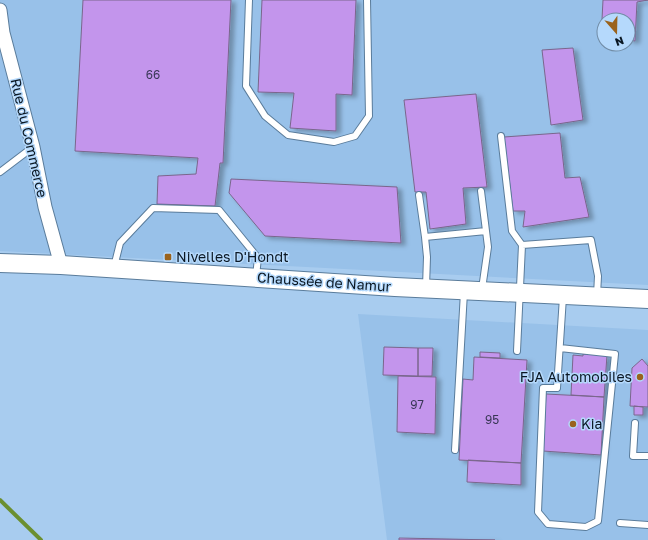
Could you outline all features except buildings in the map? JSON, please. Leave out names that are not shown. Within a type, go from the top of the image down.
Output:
[{"type":"main road","name":"Chaussée de Namur","points":[[0,263],[61,265],[426,288],[648,299]]},
{"type":"street","name":"Rue du Commerce","points":[[0,10],[3,32],[33,147],[45,207],[61,265]]},
{"type":"lane","points":[[249,0],[246,86],[265,116],[288,135],[334,142],[355,136],[369,116],[367,0]]},
{"type":"lane","points":[[501,136],[512,231],[522,245],[521,293],[517,351]]},
{"type":"lane","points":[[0,172],[33,147]]},
{"type":"lane","points":[[481,191],[488,247],[482,291]]},
{"type":"lane","points":[[419,195],[427,257],[426,288]]},
{"type":"lane","points":[[114,269],[120,243],[153,208],[219,210],[258,258],[256,278]]},
{"type":"lane","points":[[425,237],[486,231]]},
{"type":"lane","points":[[522,245],[591,240],[598,276],[597,297]]},
{"type":"lane","points":[[454,450],[464,290]]},
{"type":"lane","points":[[560,348],[615,354],[598,522],[586,527],[548,524],[538,512],[543,388],[557,388],[563,295]]},
{"type":"lane","points":[[635,423],[633,456],[648,456]]},
{"type":"lane","points":[[620,523],[648,525]]},
{"type":"shaded area","points":[[0,0],[648,0],[648,285],[0,251]]},
{"type":"shaded area","points":[[358,314],[648,330],[648,540],[387,540]]},
{"type":"waterway","points":[[0,500],[41,540]]},
{"type":"place","name":"Nivelles D'Hondt","points":[[168,257]]},
{"type":"place","name":"FJA Automobiles","points":[[640,377]]},
{"type":"place","name":"Kia","points":[[573,424]]}]
